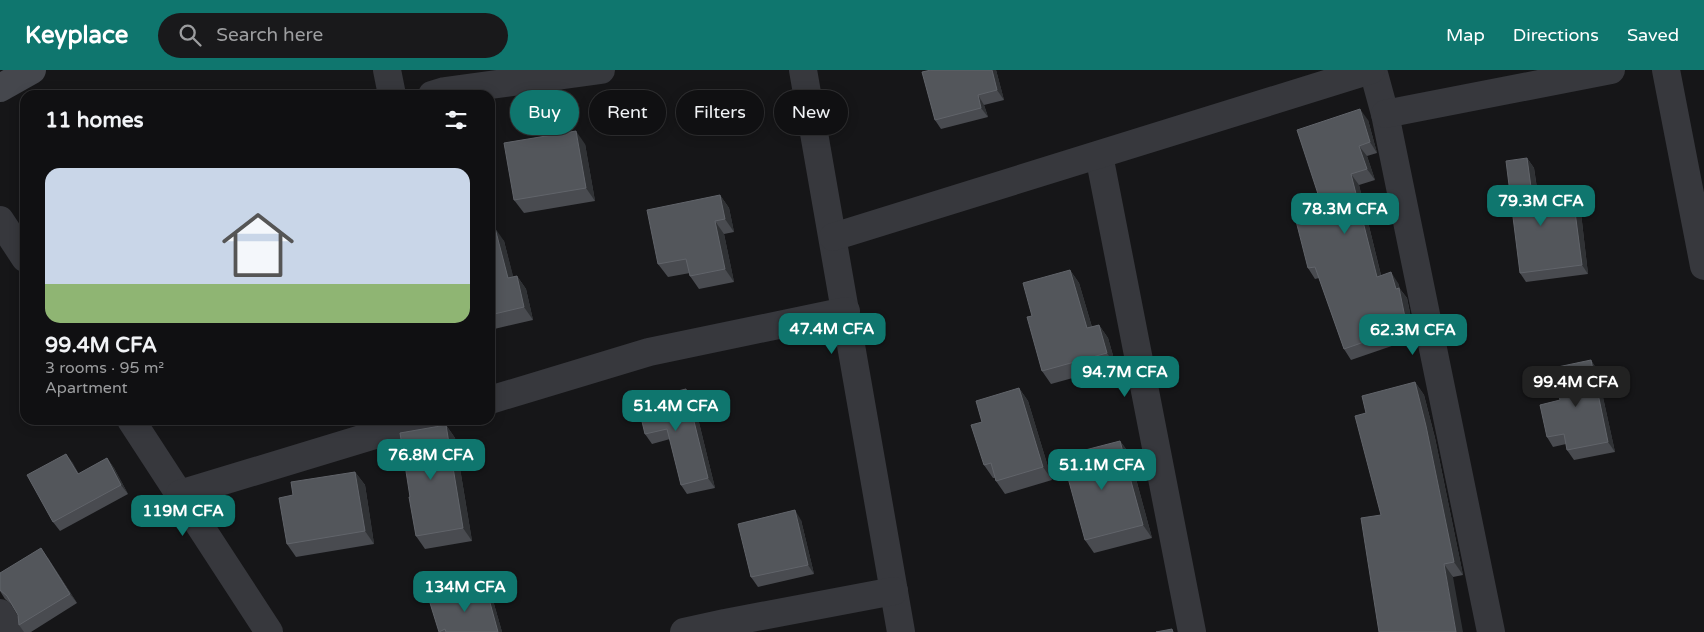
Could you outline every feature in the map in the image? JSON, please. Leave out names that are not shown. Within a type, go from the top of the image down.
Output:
[{"type":"street","points":[[0,88],[32,70]]},
{"type":"street","points":[[386,70],[391,90]]},
{"type":"street","points":[[452,90],[600,70]]},
{"type":"street","points":[[803,70],[902,632]]},
{"type":"street","points":[[833,238],[1372,70],[1385,114],[1491,632]]},
{"type":"street","points":[[1385,114],[1611,70]]},
{"type":"street","points":[[1666,70],[1704,266]]},
{"type":"street","points":[[1099,155],[1192,632]]},
{"type":"street","points":[[0,220],[20,250]]},
{"type":"street","points":[[495,398],[649,352],[846,311]]},
{"type":"street","points":[[134,425],[268,632]]},
{"type":"street","points":[[180,494],[408,425]]},
{"type":"street","points":[[684,632],[894,591]]},
{"type":"street","points":[[0,613],[11,632]]},
{"type":"building","points":[[931,70],[992,70],[997,90],[978,95],[981,108],[935,120],[922,72]]},
{"type":"building","points":[[1360,109],[1370,142],[1359,146],[1367,169],[1351,174],[1377,277],[1391,272],[1396,289],[1399,288],[1407,327],[1344,349],[1315,267],[1308,268],[1294,213],[1322,206],[1297,130]]},
{"type":"building","points":[[552,135],[577,135],[586,188],[514,200],[504,143]]},
{"type":"building","points":[[1527,158],[1534,209],[1574,204],[1582,265],[1520,273],[1506,161]]},
{"type":"building","points":[[720,195],[725,219],[715,221],[725,269],[690,276],[686,259],[658,264],[647,210]]},
{"type":"building","points":[[495,228],[508,278],[517,276],[524,307],[495,314]]},
{"type":"building","points":[[1070,270],[1087,328],[1099,325],[1107,353],[1042,371],[1027,317],[1032,316],[1023,283]]},
{"type":"building","points":[[1591,360],[1608,442],[1567,450],[1564,434],[1547,437],[1540,405],[1560,400],[1553,368]]},
{"type":"building","points":[[1415,382],[1454,562],[1444,564],[1456,632],[1379,632],[1361,518],[1381,515],[1355,416],[1366,413],[1362,396]]},
{"type":"building","points":[[1019,388],[1043,467],[996,481],[991,463],[984,465],[971,425],[982,422],[976,401]]},
{"type":"building","points":[[686,389],[708,478],[681,485],[667,429],[645,434],[637,401]]},
{"type":"building","points":[[446,425],[463,528],[416,536],[400,433]]},
{"type":"building","points":[[1120,441],[1143,525],[1085,540],[1062,456]]},
{"type":"building","points":[[66,454],[78,474],[107,458],[121,485],[53,522],[27,475]]},
{"type":"building","points":[[355,472],[365,531],[287,544],[279,498],[293,495],[291,482]]},
{"type":"building","points":[[795,510],[808,565],[751,577],[738,524]]},
{"type":"building","points":[[41,548],[70,594],[19,625],[18,615],[7,596],[0,590],[0,573]]},
{"type":"building","points":[[486,588],[498,632],[446,632],[445,629],[439,632],[430,603]]},
{"type":"building","points":[[1172,629],[1173,632],[1156,632]]}]
